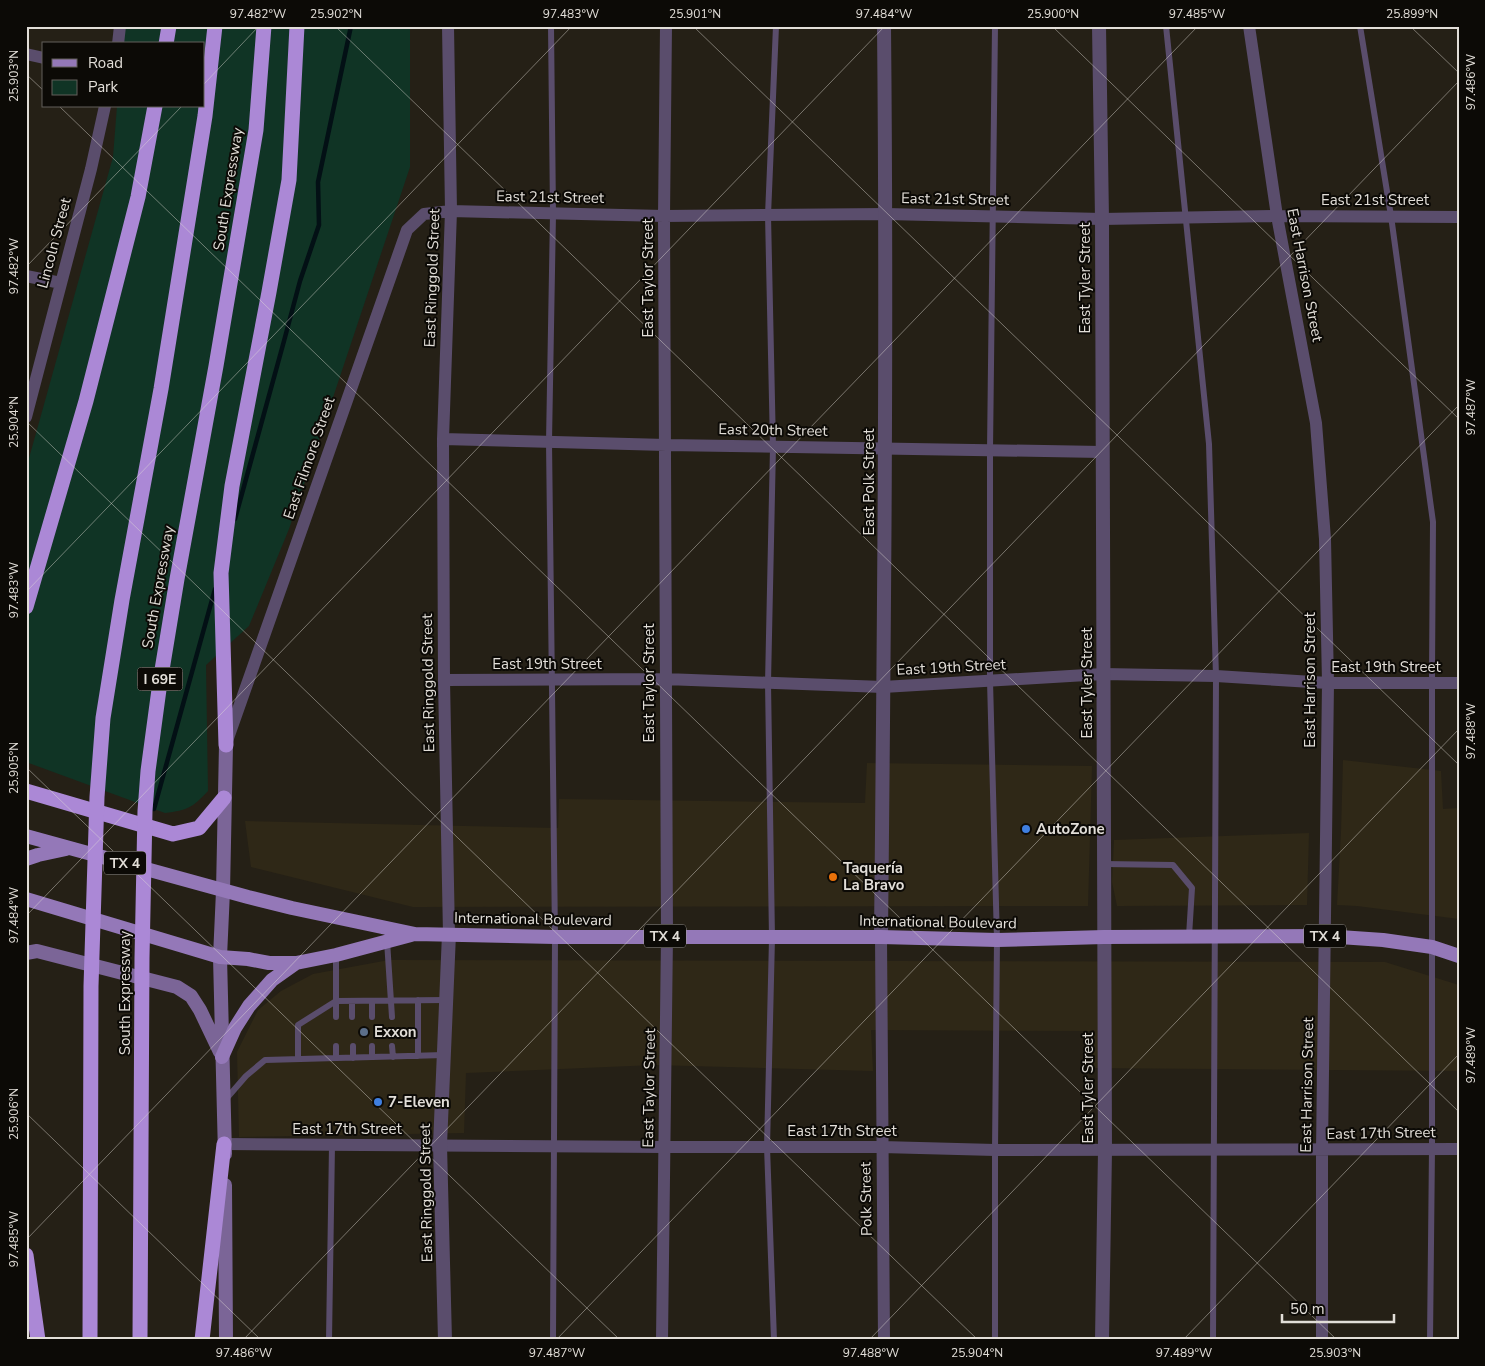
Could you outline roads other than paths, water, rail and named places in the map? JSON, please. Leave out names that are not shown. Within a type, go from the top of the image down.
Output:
[{"type":"highway","points":[[166,42],[169,26]]},
{"type":"highway","points":[[90,1340],[91,986],[97,797],[103,718],[122,600],[161,390],[202,136],[215,26]]},
{"type":"highway","name":"South Expressway","points":[[140,1340],[142,958],[145,811],[148,771],[175,588],[216,366],[256,130],[264,26]]},
{"type":"highway","points":[[226,745],[220,573],[232,486],[289,180],[298,26]]},
{"type":"highway","points":[[26,607],[88,392],[138,197],[155,108]]},
{"type":"highway","points":[[26,791],[173,834],[198,828],[224,798]]},
{"type":"highway","points":[[202,1340],[224,1144]]},
{"type":"highway","points":[[26,1255],[38,1340]]},
{"type":"main road","points":[[226,745],[220,957],[226,1340]]},
{"type":"main road","name":"International Boulevard","points":[[26,836],[223,891],[414,934],[555,937],[881,937],[997,940],[1104,937],[1324,936],[1383,940],[1432,947],[1459,956]]},
{"type":"main road","points":[[26,859],[69,848]]},
{"type":"main road","name":"International Boulevard","points":[[26,899],[220,957],[270,963],[296,963],[336,955],[414,934]]},
{"type":"main road","points":[[26,953],[37,951],[177,988],[191,996],[200,1010],[222,1057]]},
{"type":"main road","points":[[222,1057],[235,1028],[249,1006],[272,980],[296,963]]},
{"type":"street","points":[[118,42],[120,26]]},
{"type":"street","name":"East Ringgold Street","points":[[445,1340],[440,1145],[449,934],[444,680],[443,439],[450,211],[448,26]]},
{"type":"street","name":"East Taylor Street","points":[[662,1340],[667,936],[664,216],[666,26]]},
{"type":"street","name":"East Polk Street","points":[[881,937],[886,448],[884,26]]},
{"type":"street","name":"East Tyler Street","points":[[1099,26],[1102,219],[1105,1150],[1102,1340]]},
{"type":"street","name":"East Harrison Street","points":[[1249,26],[1277,216],[1316,423],[1325,539],[1328,684],[1322,1150],[1322,1340]]},
{"type":"street","points":[[26,54],[42,58]]},
{"type":"street","name":"Lincoln Street","points":[[26,417],[105,108]]},
{"type":"street","name":"East 21st Street","points":[[450,211],[664,216],[886,214],[1102,219],[1277,216],[1459,217]]},
{"type":"street","name":"East Filmore Street","points":[[226,745],[407,230],[424,214],[450,211]]},
{"type":"street","points":[[26,276],[61,283]]},
{"type":"street","name":"East 20th Street","points":[[443,439],[666,445],[1102,452]]},
{"type":"street","name":"East 19th Street","points":[[444,680],[665,680],[883,687],[1103,674],[1216,676],[1328,684],[1459,683]]},
{"type":"street","name":"Polk Street","points":[[881,937],[884,1340]]},
{"type":"street","name":"East 17th Street","points":[[224,1144],[882,1147],[995,1150],[1459,1149]]},
{"type":"lane","points":[[551,26],[553,214],[549,442],[555,937],[553,1340]]},
{"type":"lane","points":[[774,1340],[767,1147],[772,938],[768,683],[773,447],[768,215],[776,26]]},
{"type":"lane","points":[[995,26],[990,450],[990,681],[997,940],[995,1340]]},
{"type":"lane","points":[[1166,26],[1209,444],[1216,676],[1212,1340]]},
{"type":"lane","points":[[1360,26],[1391,216],[1433,522],[1430,1340]]},
{"type":"lane","points":[[1104,864],[1173,865],[1192,888],[1189,936]]},
{"type":"lane","points":[[387,941],[392,1017]]},
{"type":"lane","points":[[336,955],[336,1017]]},
{"type":"lane","points":[[418,1000],[418,1056]]},
{"type":"lane","points":[[298,1060],[298,1025],[336,1001],[446,1000]]},
{"type":"lane","points":[[352,1001],[352,1017]]},
{"type":"lane","points":[[372,1001],[372,1017]]},
{"type":"lane","points":[[336,1046],[336,1058]]},
{"type":"lane","points":[[353,1046],[353,1058]]},
{"type":"lane","points":[[372,1046],[372,1057]]},
{"type":"lane","points":[[392,1046],[393,1056]]},
{"type":"lane","points":[[223,1102],[246,1076],[265,1060],[444,1055]]},
{"type":"lane","points":[[329,1340],[332,1145]]},
{"type":"waterway","points":[[235,519],[300,281],[319,225],[318,182],[351,26]]},
{"type":"waterway","points":[[154,809],[215,589]]},
{"type":"place","name":"AutoZone","points":[[1026,829]]},
{"type":"place","name":"Taquería La Bravo","points":[[833,877]]},
{"type":"place","name":"Exxon","points":[[364,1032]]},
{"type":"place","name":"7-Eleven","points":[[378,1102]]}]
